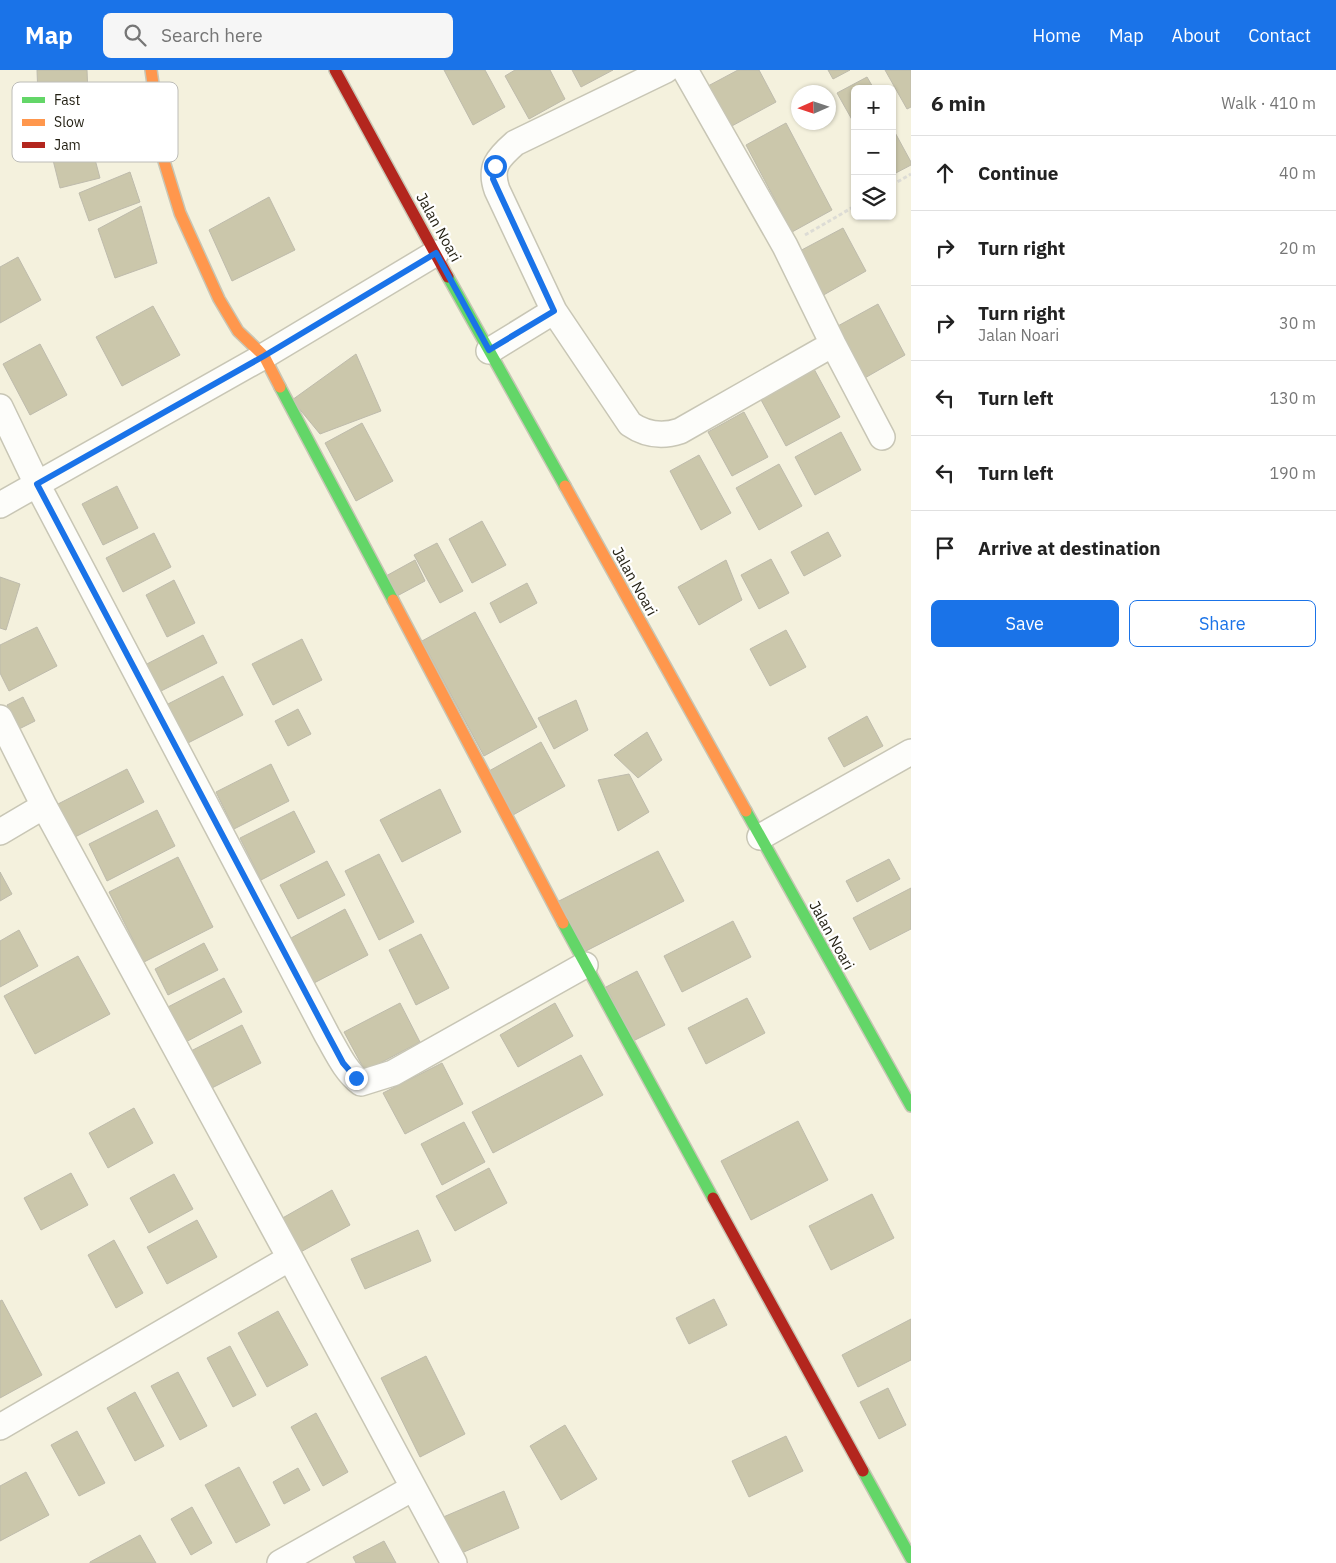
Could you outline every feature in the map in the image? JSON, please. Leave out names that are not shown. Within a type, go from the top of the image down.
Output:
[{"type":"street","name":"Jalan Noari","points":[[335,70],[911,1106]]},
{"type":"street","points":[[666,70],[515,143],[502,155],[495,166],[493,179],[554,311],[630,424],[639,430],[652,434],[668,435],[680,431],[833,344]]},
{"type":"street","points":[[685,70],[785,246],[833,344],[882,437]]},
{"type":"street","points":[[164,162],[180,213],[218,299],[238,331],[264,356],[585,965],[911,1558]]},
{"type":"street","points":[[0,505],[264,356],[436,253]]},
{"type":"street","points":[[489,350],[554,311]]},
{"type":"street","points":[[0,407],[37,484],[328,1035],[343,1063],[361,1083],[393,1073],[585,965]]},
{"type":"street","points":[[0,718],[44,806],[454,1563]]},
{"type":"street","points":[[760,837],[911,752]]},
{"type":"street","points":[[0,832],[44,806]]},
{"type":"street","points":[[0,1427],[290,1258]]},
{"type":"street","points":[[280,1563],[413,1488]]},
{"type":"path","points":[[896,183],[911,174]]},
{"type":"path","points":[[785,246],[851,208]]},
{"type":"building","points":[[37,70],[87,70],[87,82],[37,82]]},
{"type":"building","points":[[444,70],[485,70],[505,107],[473,125]]},
{"type":"building","points":[[515,70],[550,70],[565,99],[529,119],[505,76]]},
{"type":"building","points":[[572,70],[613,70],[581,87]]},
{"type":"building","points":[[738,70],[759,70],[776,102],[730,127],[708,86]]},
{"type":"building","points":[[828,70],[850,70],[833,79]]},
{"type":"building","points":[[885,70],[911,70],[911,107],[907,109],[896,90],[896,85],[893,85]]},
{"type":"building","points":[[867,77],[872,85],[852,85]]},
{"type":"building","points":[[851,86],[851,118],[837,93]]},
{"type":"building","points":[[786,123],[832,210],[792,232],[746,145]]},
{"type":"building","points":[[896,134],[911,162],[911,165],[896,173]]},
{"type":"building","points":[[54,162],[96,162],[100,178],[60,188]]},
{"type":"building","points":[[130,172],[140,202],[89,221],[79,193]]},
{"type":"building","points":[[269,197],[295,250],[232,281],[209,230]]},
{"type":"building","points":[[141,206],[157,263],[115,278],[98,229]]},
{"type":"building","points":[[843,228],[866,271],[820,297],[796,253]]},
{"type":"building","points":[[18,257],[41,300],[0,323],[0,267]]},
{"type":"building","points":[[878,304],[905,355],[863,379],[836,327]]},
{"type":"building","points":[[153,306],[180,355],[122,386],[96,337]]},
{"type":"building","points":[[40,344],[67,395],[30,415],[3,364]]},
{"type":"building","points":[[356,354],[381,411],[320,434],[292,400]]},
{"type":"building","points":[[814,369],[840,417],[786,446],[760,398]]},
{"type":"building","points":[[744,412],[768,457],[732,476],[708,432]]},
{"type":"building","points":[[362,423],[393,481],[356,501],[325,443]]},
{"type":"building","points":[[841,432],[861,470],[815,495],[795,457]]},
{"type":"building","points":[[699,455],[731,513],[701,530],[670,471]]},
{"type":"building","points":[[779,464],[802,506],[759,530],[736,488]]},
{"type":"building","points":[[117,486],[138,528],[103,545],[82,504]]},
{"type":"building","points":[[482,521],[506,565],[472,583],[449,539]]},
{"type":"building","points":[[828,532],[841,556],[804,576],[791,552]]},
{"type":"building","points":[[154,533],[171,567],[123,592],[106,558]]},
{"type":"building","points":[[437,543],[463,591],[440,603],[414,555]]},
{"type":"building","points":[[771,559],[789,593],[759,609],[741,575]]},
{"type":"building","points":[[415,560],[425,581],[397,596],[386,576]]},
{"type":"building","points":[[726,560],[742,600],[699,625],[678,587]]},
{"type":"building","points":[[0,577],[20,584],[6,630],[0,628]]},
{"type":"building","points":[[174,580],[195,623],[167,637],[146,595]]},
{"type":"building","points":[[527,583],[537,603],[500,623],[490,603]]},
{"type":"building","points":[[475,612],[537,727],[484,756],[422,641]]},
{"type":"building","points":[[37,627],[57,666],[9,691],[0,673],[0,645]]},
{"type":"building","points":[[786,630],[806,667],[770,686],[750,649]]},
{"type":"building","points":[[203,635],[217,663],[155,694],[141,667]]},
{"type":"building","points":[[302,639],[322,680],[273,705],[252,664]]},
{"type":"building","points":[[223,676],[243,715],[184,745],[164,706]]},
{"type":"building","points":[[23,697],[35,721],[19,729],[7,705]]},
{"type":"building","points":[[576,700],[588,730],[554,749],[538,718]]},
{"type":"building","points":[[298,709],[311,734],[288,746],[275,721]]},
{"type":"building","points":[[867,716],[883,746],[844,767],[828,738]]},
{"type":"building","points":[[647,732],[662,760],[638,778],[614,755]]},
{"type":"building","points":[[541,742],[565,786],[513,815],[489,771]]},
{"type":"building","points":[[271,764],[289,801],[234,829],[216,792]]},
{"type":"building","points":[[127,769],[144,802],[73,838],[56,805]]},
{"type":"building","points":[[629,774],[649,812],[618,831],[598,780]]},
{"type":"building","points":[[440,789],[461,832],[402,862],[380,820]]},
{"type":"building","points":[[157,810],[175,846],[107,881],[89,844]]},
{"type":"building","points":[[294,811],[315,852],[261,880],[240,838]]},
{"type":"building","points":[[658,851],[684,901],[582,953],[557,902]]},
{"type":"building","points":[[379,854],[414,922],[379,940],[345,871]]},
{"type":"building","points":[[178,857],[213,927],[144,962],[109,892]]},
{"type":"building","points":[[889,859],[900,879],[857,902],[846,881]]},
{"type":"building","points":[[327,861],[345,895],[298,919],[280,885]]},
{"type":"building","points":[[0,872],[12,894],[0,901]]},
{"type":"building","points":[[911,888],[911,929],[870,950],[853,918]]},
{"type":"building","points":[[345,909],[368,955],[314,983],[291,938]]},
{"type":"building","points":[[733,921],[751,957],[682,992],[664,956]]},
{"type":"building","points":[[19,930],[38,966],[0,987],[0,941]]},
{"type":"building","points":[[421,934],[449,988],[416,1005],[389,950]]},
{"type":"building","points":[[204,943],[218,970],[168,995],[155,969]]},
{"type":"building","points":[[78,956],[110,1014],[35,1054],[4,996]]},
{"type":"building","points":[[637,971],[665,1025],[633,1041],[606,987]]},
{"type":"building","points":[[224,978],[242,1012],[182,1044],[164,1009]]},
{"type":"building","points":[[747,998],[765,1033],[706,1064],[688,1028]]},
{"type":"building","points":[[400,1003],[420,1042],[365,1071],[344,1032]]},
{"type":"building","points":[[555,1003],[573,1036],[518,1067],[500,1035]]},
{"type":"building","points":[[242,1025],[261,1063],[206,1091],[187,1053]]},
{"type":"building","points":[[581,1055],[603,1095],[493,1153],[472,1112]]},
{"type":"building","points":[[442,1063],[463,1104],[405,1134],[383,1093]]},
{"type":"building","points":[[134,1108],[153,1143],[108,1168],[89,1133]]},
{"type":"building","points":[[798,1121],[828,1180],[751,1220],[721,1161]]},
{"type":"building","points":[[464,1122],[485,1162],[442,1185],[421,1144]]},
{"type":"building","points":[[489,1168],[507,1203],[455,1231],[436,1196]]},
{"type":"building","points":[[71,1173],[88,1205],[41,1230],[24,1198]]},
{"type":"building","points":[[174,1174],[193,1209],[149,1233],[130,1198]]},
{"type":"building","points":[[332,1190],[350,1225],[297,1254],[279,1220]]},
{"type":"building","points":[[872,1194],[894,1238],[831,1270],[809,1226]]},
{"type":"building","points":[[197,1220],[217,1257],[167,1284],[147,1247]]},
{"type":"building","points":[[418,1230],[431,1261],[365,1289],[351,1259]]},
{"type":"building","points":[[114,1240],[143,1293],[116,1308],[88,1255]]},
{"type":"building","points":[[714,1299],[727,1325],[689,1344],[676,1318]]},
{"type":"building","points":[[2,1300],[42,1375],[0,1398],[0,1301]]},
{"type":"building","points":[[278,1311],[308,1365],[267,1387],[238,1333]]},
{"type":"building","points":[[911,1319],[911,1360],[858,1387],[842,1355]]},
{"type":"building","points":[[230,1346],[256,1395],[233,1407],[207,1358]]},
{"type":"building","points":[[426,1356],[465,1434],[420,1457],[381,1378]]},
{"type":"building","points":[[178,1372],[207,1426],[180,1440],[151,1386]]},
{"type":"building","points":[[888,1388],[906,1425],[879,1439],[860,1402]]},
{"type":"building","points":[[135,1392],[164,1446],[135,1461],[107,1408]]},
{"type":"building","points":[[316,1413],[348,1472],[323,1486],[291,1427]]},
{"type":"building","points":[[565,1425],[597,1479],[561,1500],[530,1446]]},
{"type":"building","points":[[77,1431],[105,1483],[79,1496],[51,1445]]},
{"type":"building","points":[[786,1436],[803,1471],[749,1497],[732,1461]]},
{"type":"building","points":[[239,1467],[270,1525],[236,1543],[205,1485]]},
{"type":"building","points":[[298,1468],[310,1490],[284,1504],[273,1482]]},
{"type":"building","points":[[26,1472],[49,1515],[0,1541],[0,1486]]},
{"type":"building","points":[[504,1491],[519,1528],[457,1555],[441,1518]]},
{"type":"building","points":[[192,1507],[212,1543],[191,1555],[171,1519]]},
{"type":"building","points":[[140,1535],[156,1563],[90,1563],[90,1562]]},
{"type":"building","points":[[384,1541],[396,1563],[356,1563],[353,1557]]},
{"type":"traffic: fast","points":[[448,277],[565,486]]},
{"type":"traffic: fast","points":[[280,387],[393,600]]},
{"type":"traffic: fast","points":[[746,811],[911,1106]]},
{"type":"traffic: fast","points":[[563,923],[713,1198]]},
{"type":"traffic: fast","points":[[863,1471],[911,1558]]},
{"type":"traffic: slow","points":[[151,70],[153,82]]},
{"type":"traffic: slow","points":[[164,162],[180,213],[219,299],[238,331],[264,356],[280,387]]},
{"type":"traffic: slow","points":[[565,486],[746,811]]},
{"type":"traffic: slow","points":[[393,600],[563,923]]},
{"type":"traffic: jam","points":[[335,70],[448,277]]},
{"type":"traffic: jam","points":[[713,1198],[863,1471]]},
{"type":"route","points":[[356,1078],[343,1063],[37,484],[264,356],[436,253],[489,350],[554,311],[493,179],[495,166]]}]
